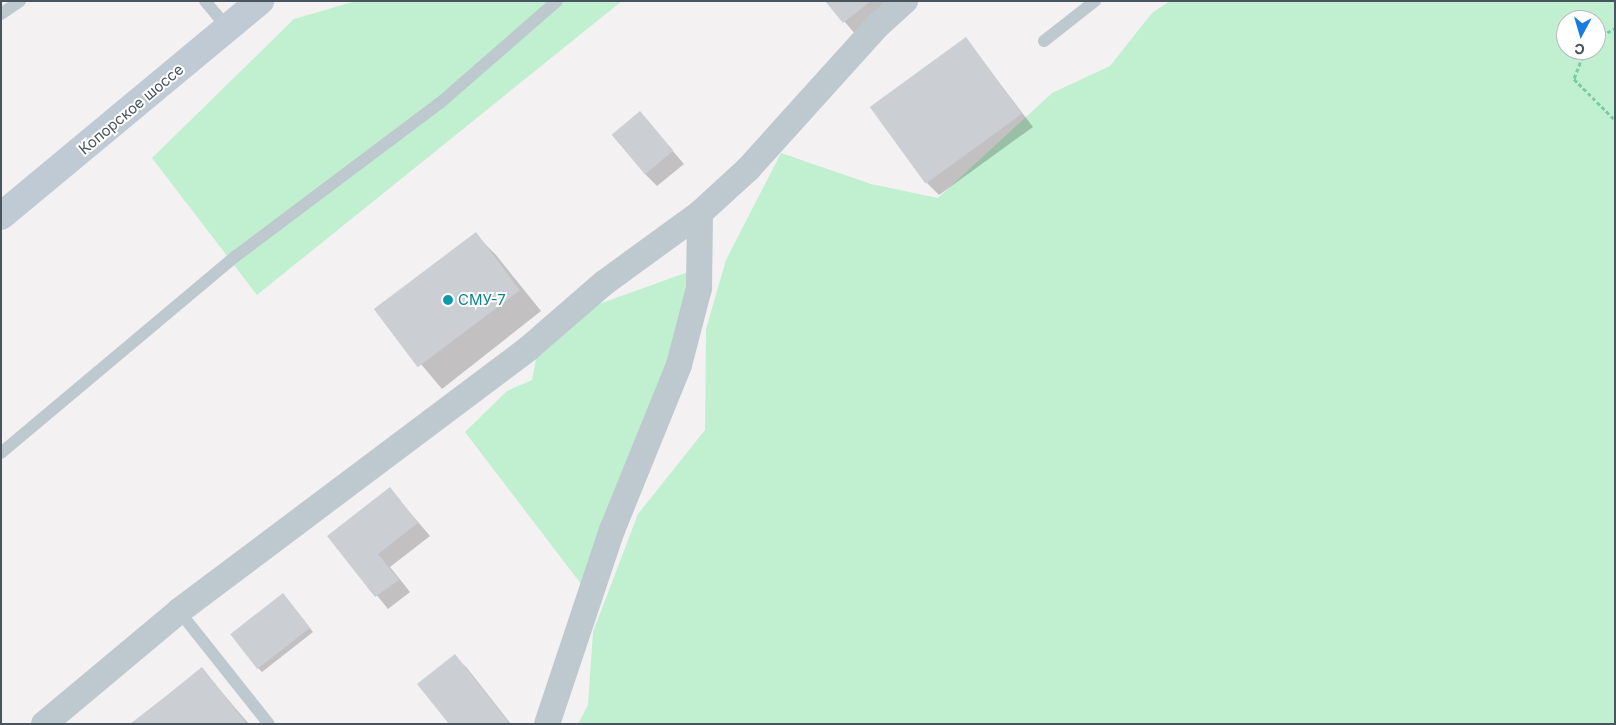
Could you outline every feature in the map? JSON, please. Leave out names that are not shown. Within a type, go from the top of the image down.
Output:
[{"type":"main road","name":"Копорское шоссе","points":[[1,216],[260,1]]},
{"type":"street","points":[[44,724],[179,611],[529,348],[604,283],[700,213],[748,169],[876,26],[905,1]]},
{"type":"street","points":[[547,724],[612,530],[679,365],[699,288],[700,213]]},
{"type":"lane","points":[[1,14],[20,1]]},
{"type":"lane","points":[[205,1],[228,28]]},
{"type":"lane","points":[[1,453],[236,256],[440,103],[558,1]]},
{"type":"lane","points":[[1044,41],[1095,1]]},
{"type":"lane","points":[[179,611],[269,724]]},
{"type":"path","points":[[1581,60],[1574,79],[1615,120]]},
{"type":"green space","points":[[356,1],[622,1],[257,295],[152,158],[294,19]]},
{"type":"green space","points":[[1170,1],[1615,1],[1615,724],[578,724],[588,705],[593,632],[638,514],[705,430],[706,329],[726,260],[781,153],[871,184],[938,198],[1052,93],[1110,66],[1152,13]]},
{"type":"green space","points":[[688,272],[679,365],[581,584],[465,432],[507,391],[532,380],[536,359],[599,304]]},
{"type":"building","points":[[825,1],[871,1],[843,23]]},
{"type":"building","points":[[966,37],[1022,114],[926,184],[870,107]]},
{"type":"building","points":[[640,111],[673,151],[645,175],[612,135]]},
{"type":"building","name":"СМУ-7","points":[[476,232],[520,290],[418,367],[374,309]]},
{"type":"building","points":[[390,487],[418,523],[378,554],[399,580],[375,597],[327,536]]},
{"type":"building","points":[[283,593],[310,628],[257,669],[230,634]]},
{"type":"building","points":[[455,654],[510,724],[449,724],[417,684]]},
{"type":"building","points":[[202,667],[247,724],[130,724],[166,696]]},
{"type":"place","name":"СМУ-7","points":[[448,300]]}]
